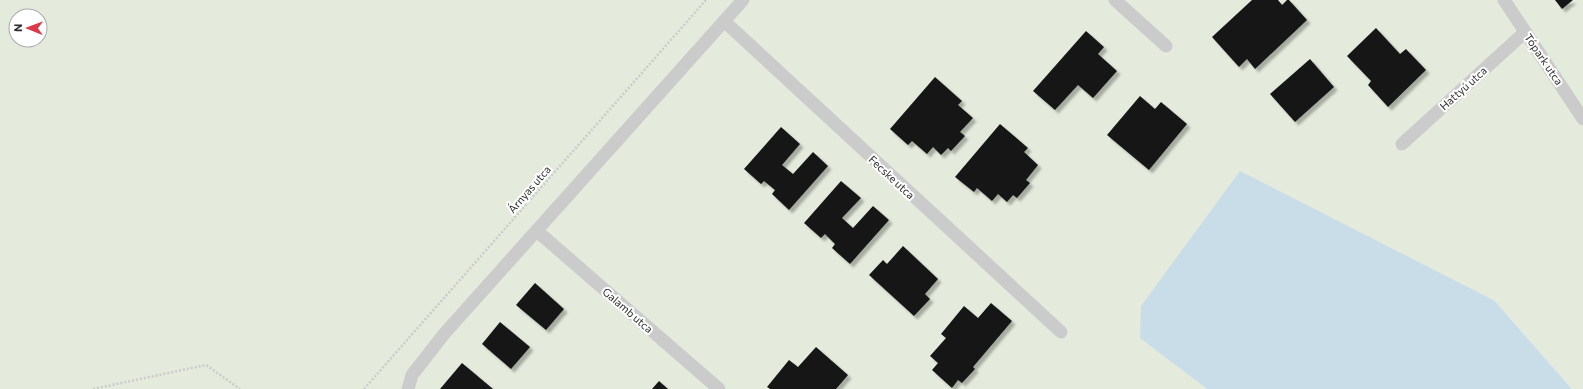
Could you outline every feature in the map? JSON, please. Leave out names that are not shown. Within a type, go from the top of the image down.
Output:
[{"type":"lane","points":[[408,389],[412,375],[444,334],[743,0]]},
{"type":"lane","points":[[1115,0],[1166,46]]},
{"type":"lane","name":"Tópark utca","points":[[1504,0],[1583,119]]},
{"type":"lane","name":"Fecske utca","points":[[724,21],[1061,332]]},
{"type":"lane","name":"Hattyú utca","points":[[1402,144],[1525,32]]},
{"type":"lane","name":"Galamb utca","points":[[537,231],[720,389]]},
{"type":"path","name":"Árnyas utca","points":[[364,389],[706,0]]},
{"type":"path","points":[[93,389],[206,365],[240,389]]},
{"type":"shaded area","points":[[0,0],[1583,0],[1583,389],[1572,389],[1495,301],[1141,338],[1207,389],[0,389]]},
{"type":"water","points":[[1240,171],[1495,301],[1572,389],[1207,389],[1140,338],[1141,306]]},
{"type":"building","points":[[1252,0],[1278,0],[1282,5],[1289,0],[1307,20],[1255,69],[1247,59],[1239,67],[1212,37]]},
{"type":"building","points":[[1555,0],[1573,0],[1562,9]]},
{"type":"building","points":[[1376,28],[1400,54],[1406,49],[1426,70],[1388,107],[1368,85],[1371,81],[1347,56]]},
{"type":"building","points":[[1086,31],[1104,47],[1098,54],[1117,71],[1093,98],[1078,85],[1055,110],[1033,91]]},
{"type":"building","points":[[1310,59],[1334,87],[1295,122],[1270,94]]},
{"type":"building","points":[[935,77],[962,101],[958,105],[973,118],[960,132],[965,136],[951,151],[948,148],[941,155],[933,147],[927,154],[912,141],[908,145],[890,129]]},
{"type":"building","points":[[1140,96],[1155,109],[1161,102],[1187,124],[1149,170],[1107,135]]},
{"type":"building","points":[[1000,124],[1028,148],[1024,152],[1038,165],[1026,180],[1030,183],[1017,198],[1013,195],[1007,202],[998,194],[992,201],[977,188],[974,192],[955,177]]},
{"type":"building","points":[[781,127],[800,144],[782,165],[793,174],[813,152],[828,166],[789,210],[772,194],[775,190],[764,181],[761,184],[744,169]]},
{"type":"building","points":[[841,181],[861,198],[842,218],[853,228],[873,206],[889,220],[850,264],[832,248],[835,244],[825,234],[821,238],[804,223]]},
{"type":"building","points":[[903,246],[938,279],[925,294],[930,299],[914,316],[869,275],[883,260],[887,264]]},
{"type":"building","points":[[535,283],[564,309],[546,330],[516,305]]},
{"type":"building","points":[[991,303],[1012,321],[973,367],[975,369],[962,383],[958,380],[952,388],[932,370],[938,363],[930,356],[946,338],[941,334],[964,306],[978,318]]},
{"type":"building","points":[[500,322],[530,347],[511,369],[482,344]]},
{"type":"building","points":[[816,347],[848,375],[836,389],[770,389],[767,387],[789,360],[798,367]]},
{"type":"building","points":[[462,363],[493,389],[440,389]]},
{"type":"building","points":[[659,381],[668,389],[652,389]]}]
